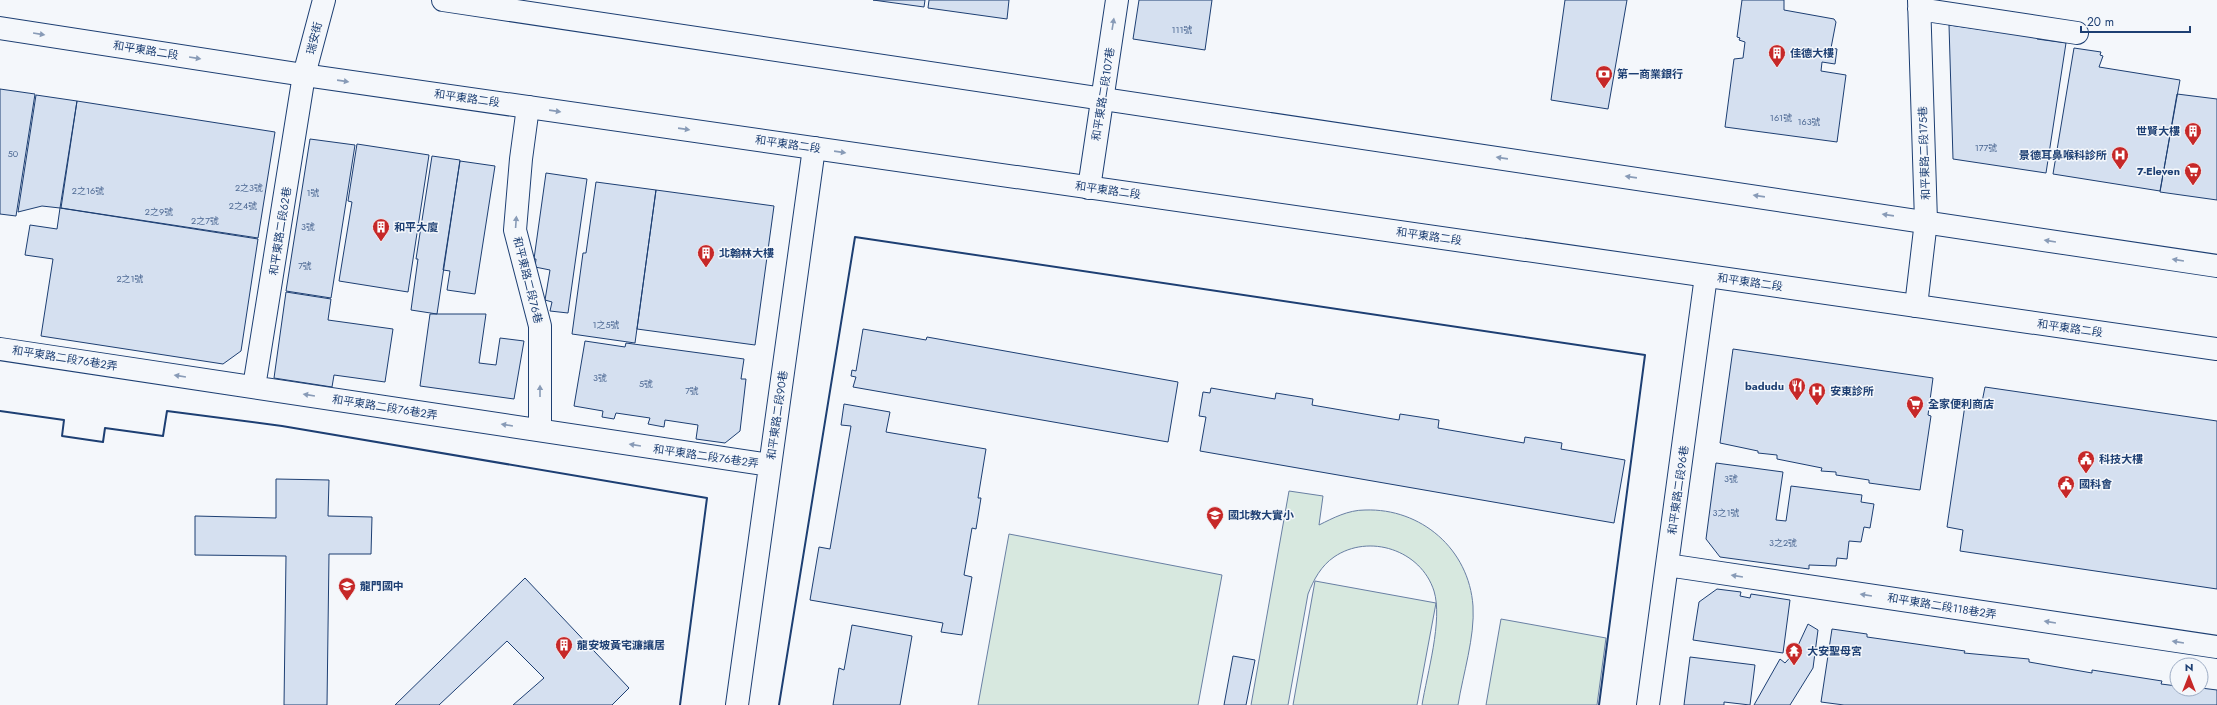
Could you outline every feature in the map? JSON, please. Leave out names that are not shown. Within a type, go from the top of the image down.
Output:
[{"type":"main road","name":"瑞安街","points":[[304,75],[324,0]]},
{"type":"main road","points":[[443,0],[1926,221],[2217,266]]},
{"type":"main road","name":"和平東路二段107巷","points":[[1089,188],[1117,0]]},
{"type":"main road","points":[[1919,5],[2077,33]]},
{"type":"main road","name":"和平東路二段175巷","points":[[1916,306],[1926,221],[1919,5]]},
{"type":"main road","name":"和平東路二段","points":[[0,28],[304,75],[2217,349]]},
{"type":"main road","name":"和平東路二段62巷","points":[[254,387],[304,75]]},
{"type":"main road","name":"和平東路二段76巷","points":[[528,107],[521,159],[516,230],[540,326],[540,430]]},
{"type":"main road","name":"和平東路二段90巷","points":[[737,705],[814,148]]},
{"type":"main road","name":"和平東路二段96巷","points":[[1648,705],[1706,276]]},
{"type":"main road","name":"和平東路二段76巷2弄","points":[[0,348],[770,465]]},
{"type":"main road","name":"和平東路二段118巷2弄","points":[[1667,565],[2217,647]]},
{"type":"shaded area","points":[[1289,491],[1323,496],[1319,525],[1353,511],[1386,511],[1405,516],[1423,524],[1452,550],[1470,585],[1473,606],[1472,630],[1458,705],[1422,705],[1437,617],[1434,591],[1427,577],[1418,565],[1406,556],[1378,546],[1363,546],[1348,550],[1334,557],[1315,578],[1308,594],[1288,705],[1251,705]]},
{"type":"shaded area","points":[[1009,534],[1222,575],[1198,705],[978,705]]},
{"type":"shaded area","points":[[1315,581],[1436,603],[1417,705],[1293,705]]},
{"type":"shaded area","points":[[1501,619],[1606,638],[1597,705],[1486,705]]},
{"type":"building","points":[[873,0],[925,0],[924,7]]},
{"type":"building","points":[[929,0],[1009,0],[1007,19],[928,8]]},
{"type":"building","points":[[1139,0],[1212,0],[1205,50],[1133,39]]},
{"type":"building","points":[[1565,0],[1627,0],[1608,109],[1551,100]]},
{"type":"building","name":"佳德大樓","points":[[1742,0],[1784,0],[1784,10],[1834,19],[1836,22],[1831,48],[1837,49],[1835,64],[1822,62],[1821,71],[1846,75],[1837,142],[1725,127],[1734,59],[1743,58],[1745,42],[1739,40],[1740,38],[1737,37]]},
{"type":"building","points":[[1949,25],[2037,37],[2037,39],[2066,43],[2046,173],[1953,159]]},
{"type":"building","points":[[2074,48],[2101,52],[2100,55],[2103,56],[2099,67],[2180,80],[2160,191],[2053,174]]},
{"type":"building","points":[[0,89],[35,94],[16,216],[0,214]]},
{"type":"building","name":"世賢大樓","points":[[2177,94],[2217,99],[2217,200],[2160,192]]},
{"type":"building","points":[[36,95],[77,101],[60,208],[42,206],[18,212]]},
{"type":"building","points":[[77,101],[275,132],[258,238],[61,208]]},
{"type":"building","points":[[310,139],[355,145],[331,298],[286,291]]},
{"type":"building","name":"和平大廈","points":[[357,144],[429,155],[408,292],[339,281],[352,202],[348,201]]},
{"type":"building","points":[[432,156],[460,160],[437,314],[411,310],[418,259],[416,259]]},
{"type":"building","points":[[460,161],[495,166],[475,294],[447,290],[450,271],[443,270]]},
{"type":"building","points":[[546,173],[587,179],[568,313],[550,311],[552,302],[545,300],[550,270],[535,267],[536,259],[534,259]]},
{"type":"building","points":[[596,182],[656,190],[635,343],[572,334],[583,253],[586,253]]},
{"type":"building","name":"北翰林大樓","points":[[656,190],[774,206],[755,345],[637,329]]},
{"type":"building","points":[[60,208],[258,239],[241,351],[223,364],[41,336],[53,259],[25,255],[30,225],[57,229]]},
{"type":"building","points":[[286,292],[331,299],[328,320],[393,329],[385,382],[334,375],[332,387],[274,378]]},
{"type":"building","points":[[430,314],[486,314],[479,363],[496,365],[500,338],[524,341],[514,399],[420,386]]},
{"type":"building","points":[[863,329],[926,340],[927,337],[1178,382],[1168,442],[853,387],[856,377],[851,376],[852,370],[856,371]]},
{"type":"building","points":[[585,341],[625,347],[626,343],[744,359],[741,379],[746,379],[740,431],[725,443],[696,439],[698,425],[665,420],[664,427],[648,424],[650,418],[616,413],[614,419],[602,417],[603,411],[574,406]]},
{"type":"building","points":[[1733,349],[1933,378],[1928,415],[1931,416],[1920,490],[1869,483],[1869,480],[1836,475],[1836,472],[1821,471],[1822,468],[1777,459],[1777,455],[1758,453],[1758,451],[1720,443]]},
{"type":"building","name":"科技大樓","points":[[1985,387],[2217,421],[2217,589],[1960,551],[1963,530],[1947,527],[1965,405],[1981,407]]},
{"type":"building","points":[[1211,388],[1275,399],[1276,393],[1313,399],[1312,405],[1399,420],[1400,414],[1439,420],[1438,428],[1524,443],[1525,437],[1562,443],[1561,449],[1625,460],[1614,523],[1200,451],[1206,417],[1199,416],[1203,392],[1210,393]]},
{"type":"building","points":[[844,404],[890,412],[886,432],[986,449],[978,498],[981,498],[976,529],[972,528],[964,575],[972,577],[962,635],[941,632],[943,623],[810,600],[819,547],[830,549],[851,426],[841,425]]},
{"type":"building","points":[[1716,463],[1783,472],[1776,520],[1786,521],[1791,486],[1862,495],[1861,502],[1874,504],[1870,528],[1864,527],[1861,542],[1849,541],[1847,559],[1837,558],[1836,566],[1809,565],[1809,569],[1720,557],[1706,539]]},
{"type":"building","points":[[276,479],[329,480],[328,516],[372,517],[371,554],[329,554],[327,705],[284,705],[286,556],[195,555],[195,516],[276,518]]},
{"type":"building","name":"龍安坡黃宅濂讓居","points":[[525,578],[629,688],[612,705],[513,705],[544,678],[507,641],[439,705],[395,705]]},
{"type":"building","points":[[1717,589],[1741,592],[1740,596],[1750,598],[1751,594],[1790,600],[1783,653],[1693,640],[1699,602]]},
{"type":"building","name":"大安聖母宮","points":[[1808,624],[1818,630],[1813,668],[1790,705],[1754,705],[1780,659],[1785,663],[1795,652]]},
{"type":"building","points":[[852,625],[912,636],[900,705],[833,705],[839,668],[844,670]]},
{"type":"building","points":[[1832,629],[1867,634],[1867,637],[1965,651],[1964,653],[2029,659],[2029,662],[2092,673],[2092,670],[2162,681],[2161,684],[2169,685],[2169,697],[2209,697],[2209,689],[2217,690],[2217,705],[1844,705],[1821,702]]},
{"type":"building","points":[[1233,656],[1255,660],[1246,705],[1224,705]]},
{"type":"building","points":[[1690,657],[1755,665],[1750,705],[1724,702],[1724,705],[1684,705]]},
{"type":"wall","points":[[779,705],[855,237],[1645,355],[1599,705]]},
{"type":"wall","points":[[0,411],[64,420],[62,436],[103,442],[105,428],[163,436],[167,411],[282,426],[707,498],[680,705]]},
{"type":"place","name":"佳德大樓","points":[[1777,68]]},
{"type":"place","name":"第一商業銀行","points":[[1604,89]]},
{"type":"place","name":"世賢大樓","points":[[2193,146]]},
{"type":"place","name":"景德耳鼻喉科診所","points":[[2120,170]]},
{"type":"place","name":"7-Eleven","points":[[2193,186]]},
{"type":"place","name":"和平大廈","points":[[381,242]]},
{"type":"place","name":"北翰林大樓","points":[[706,268]]},
{"type":"place","name":"badudu","points":[[1797,401]]},
{"type":"place","name":"安東診所","points":[[1817,406]]},
{"type":"place","name":"全家便利商店","points":[[1915,419]]},
{"type":"place","name":"科技大樓","points":[[2086,474]]},
{"type":"place","name":"國科會","points":[[2066,499]]},
{"type":"place","name":"國北教大實小","points":[[1215,530]]},
{"type":"place","name":"龍門國中","points":[[347,601]]},
{"type":"place","name":"龍安坡黃宅濂讓居","points":[[564,660]]},
{"type":"place","name":"大安聖母宮","points":[[1794,666]]}]
